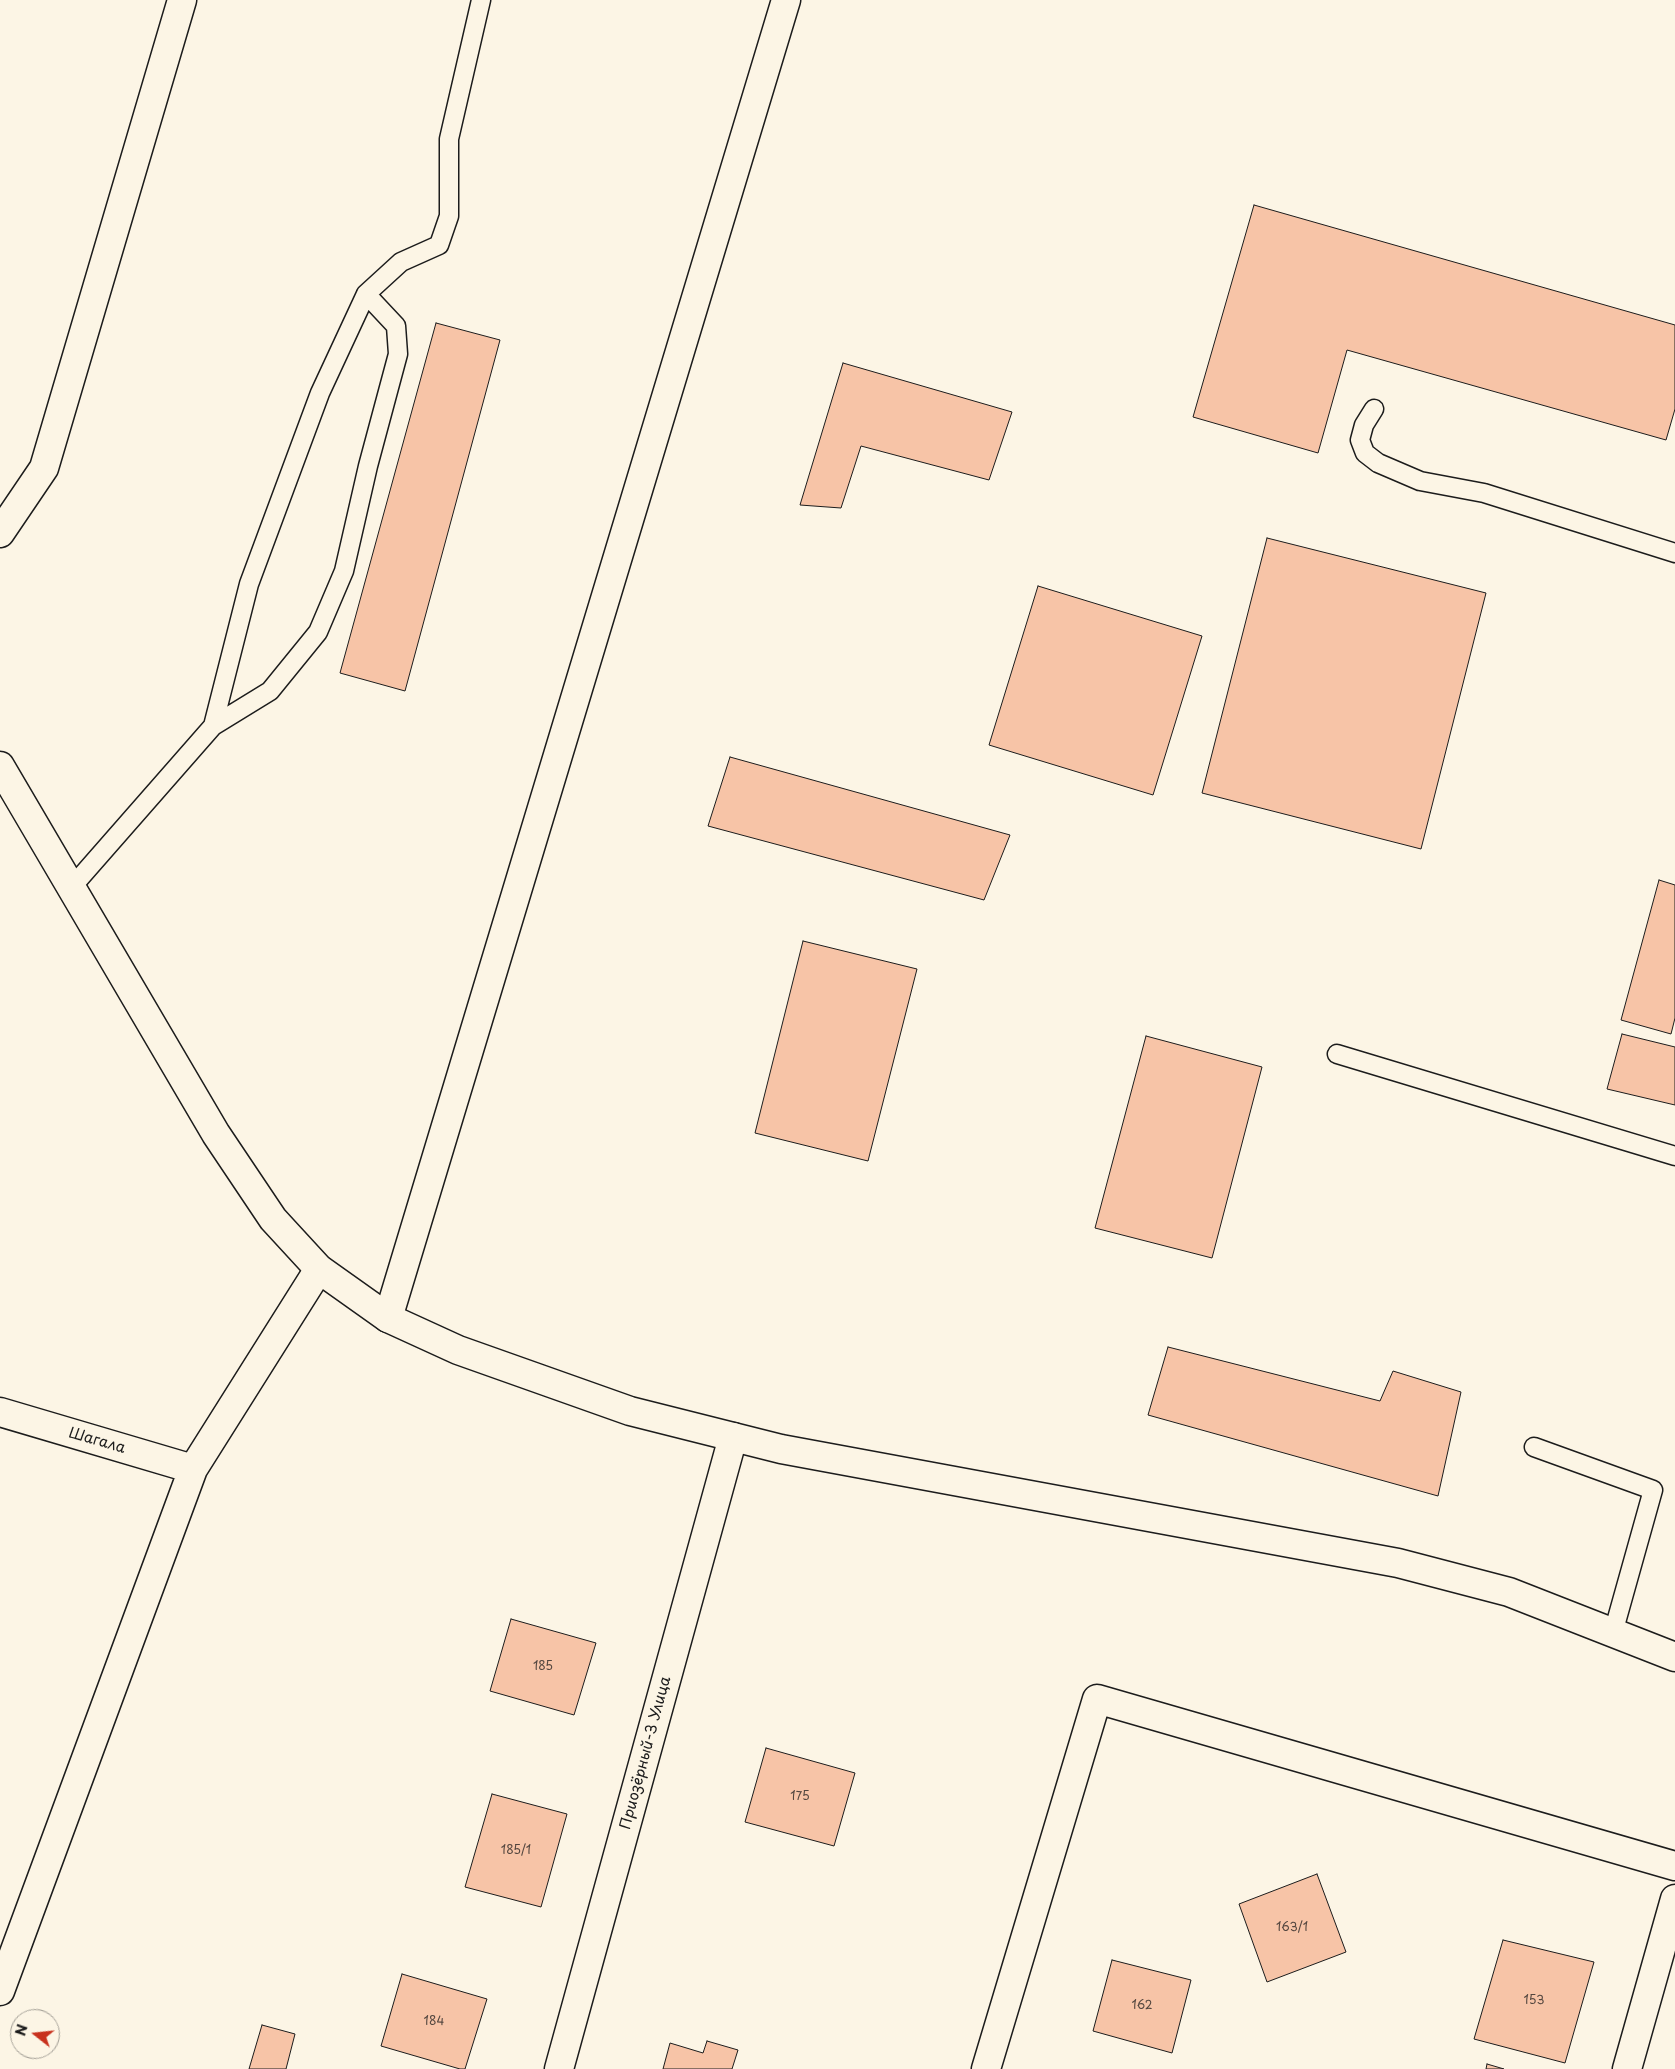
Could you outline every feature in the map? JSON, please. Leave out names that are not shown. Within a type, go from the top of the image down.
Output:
[{"type":"street","points":[[0,533],[44,468],[182,0]]},
{"type":"street","points":[[388,1318],[786,0]]},
{"type":"street","points":[[0,766],[216,1134],[274,1219],[319,1269],[388,1318],[458,1350],[630,1411],[781,1449],[1398,1563],[1508,1592],[1675,1657]]},
{"type":"street","points":[[0,1991],[193,1469],[319,1269]]},
{"type":"street","name":"Шагала","points":[[0,1412],[193,1469]]},
{"type":"street","name":"Приозёрный-3 Улица","points":[[559,2069],[733,1437]]},
{"type":"street","points":[[986,2069],[1097,1699],[1675,1866]]},
{"type":"street","points":[[1627,2069],[1675,1899]]},
{"type":"lane","points":[[213,726],[249,584],[320,393],[366,294],[401,262],[439,246],[448,216],[449,139],[482,0]]},
{"type":"lane","points":[[71,888],[213,726],[270,691],[318,632],[344,571],[368,466],[398,354],[396,326],[366,294]]},
{"type":"lane","points":[[1374,410],[1364,425],[1360,440],[1365,453],[1378,463],[1420,481],[1484,492],[1675,553]]},
{"type":"lane","points":[[1336,1054],[1675,1156]]},
{"type":"lane","points":[[1534,1447],[1653,1490],[1613,1633]]},
{"type":"building","points":[[1254,205],[1675,325],[1675,409],[1666,440],[1347,350],[1318,453],[1193,417]]},
{"type":"building","points":[[436,323],[500,340],[405,691],[340,673]]},
{"type":"building","points":[[843,363],[1012,412],[989,480],[861,446],[841,508],[800,505]]},
{"type":"building","points":[[1267,538],[1486,593],[1421,849],[1202,793]]},
{"type":"building","points":[[1038,586],[1202,636],[1153,795],[989,745]]},
{"type":"building","points":[[730,757],[1010,835],[984,900],[708,826]]},
{"type":"building","points":[[1659,880],[1675,885],[1675,1018],[1671,1034],[1621,1020]]},
{"type":"building","points":[[803,941],[917,969],[868,1161],[755,1133]]},
{"type":"building","points":[[1622,1034],[1675,1047],[1675,1105],[1607,1089]]},
{"type":"building","points":[[1146,1036],[1262,1067],[1212,1258],[1095,1228]]},
{"type":"building","points":[[1168,1347],[1380,1401],[1393,1371],[1461,1392],[1438,1496],[1148,1415]]},
{"type":"building","points":[[511,1619],[596,1643],[574,1715],[490,1691]]},
{"type":"building","points":[[766,1748],[855,1773],[834,1846],[745,1822]]},
{"type":"building","points":[[492,1794],[567,1814],[541,1907],[465,1887]]},
{"type":"building","points":[[1317,1874],[1346,1952],[1267,1982],[1239,1904]]},
{"type":"building","points":[[1503,1940],[1594,1962],[1565,2063],[1474,2039]]},
{"type":"building","points":[[1112,1960],[1191,1980],[1172,2053],[1093,2031]]},
{"type":"building","points":[[402,1974],[487,1999],[465,2069],[381,2046]]},
{"type":"building","points":[[262,2025],[295,2034],[286,2069],[249,2069]]},
{"type":"building","points":[[707,2041],[738,2050],[732,2069],[663,2069],[670,2043],[703,2053]]},
{"type":"building","points":[[1487,2064],[1504,2069],[1486,2069]]}]
